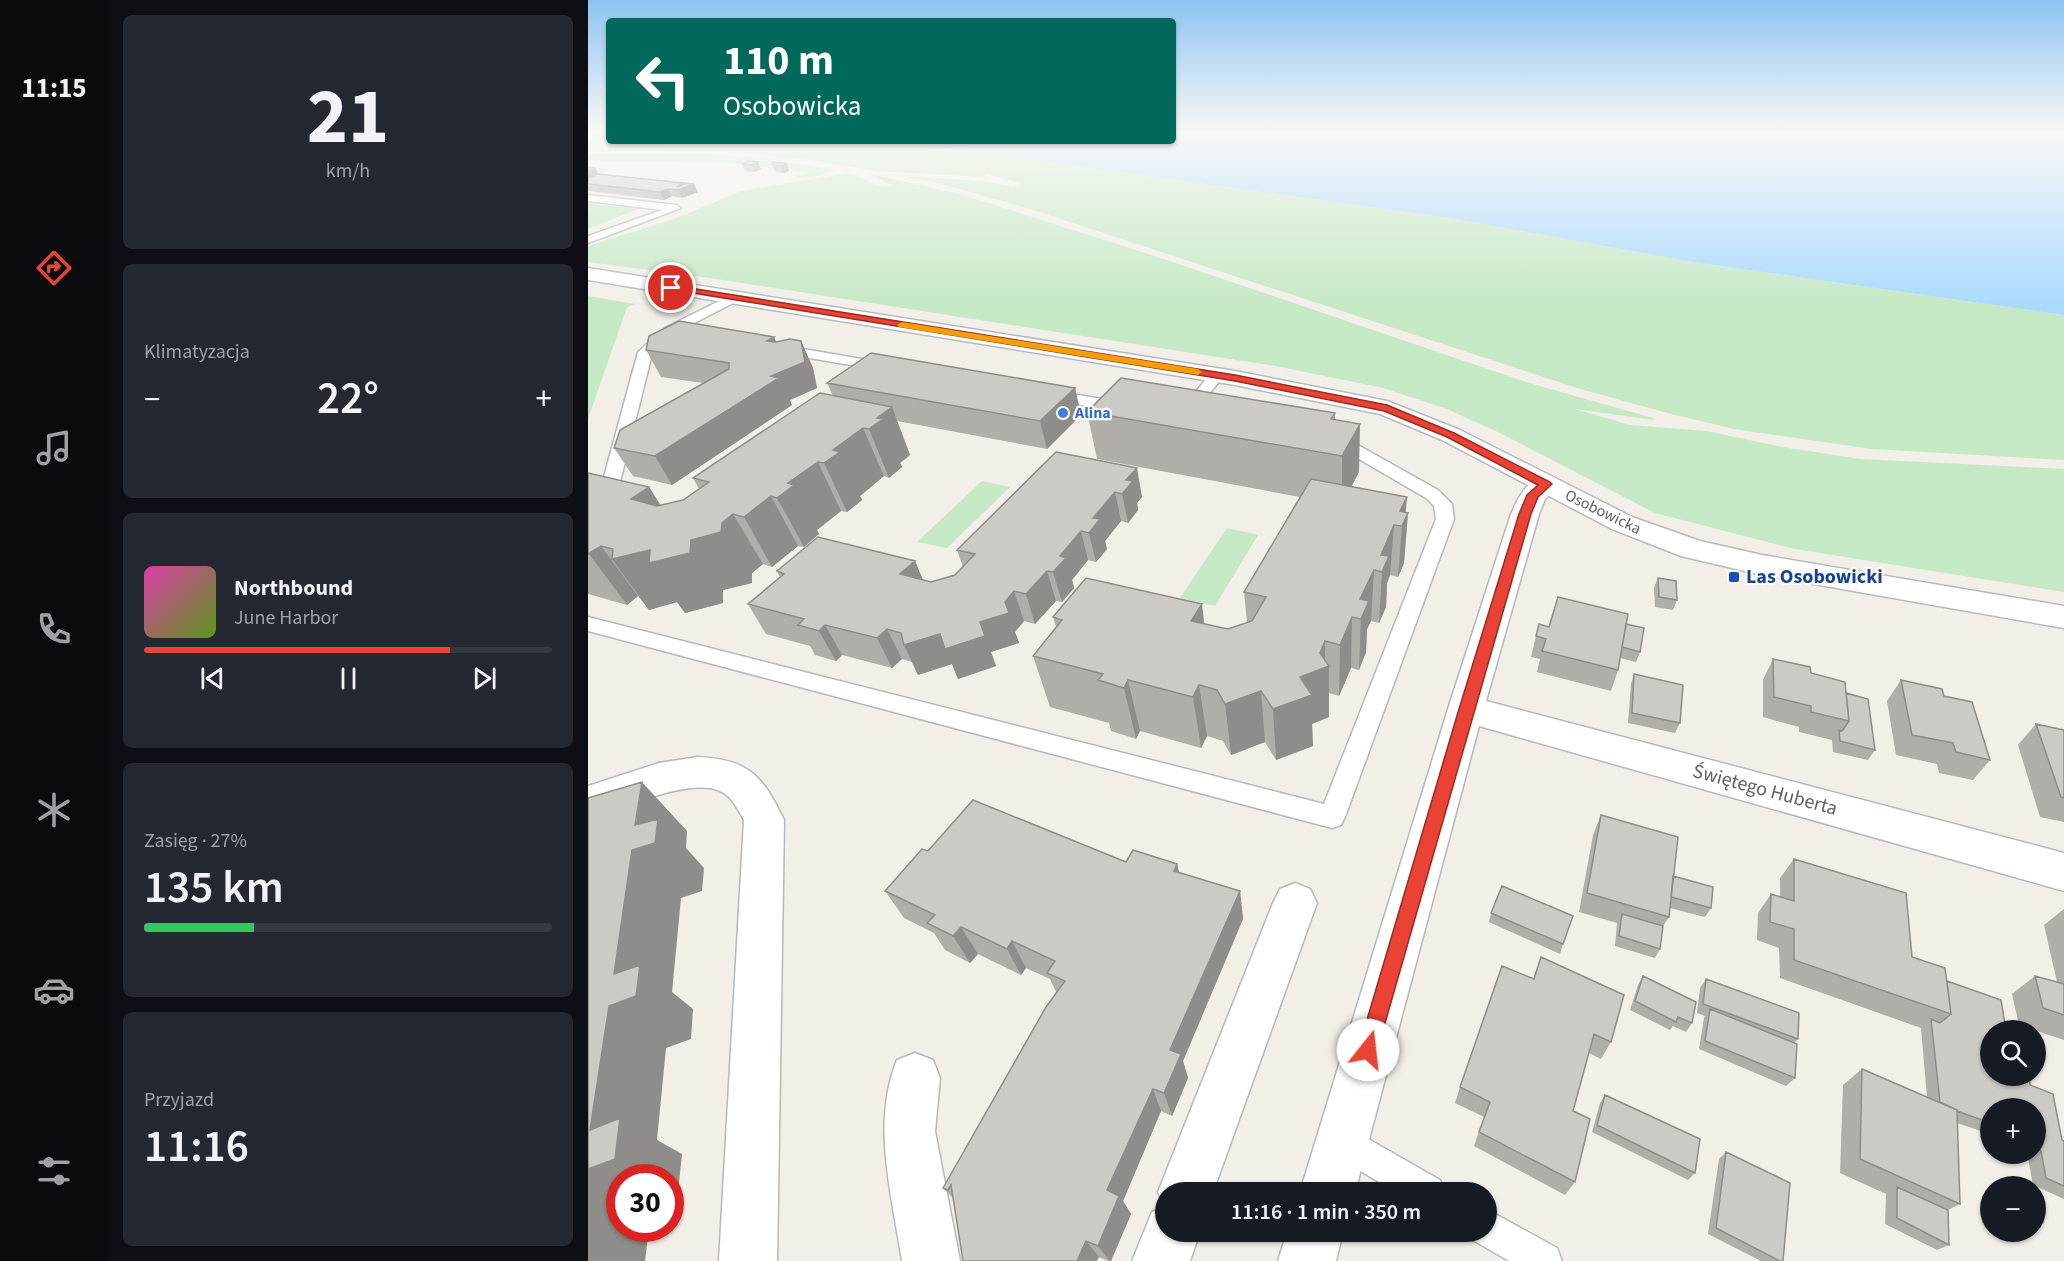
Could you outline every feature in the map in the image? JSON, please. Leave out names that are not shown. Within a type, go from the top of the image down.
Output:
[{"type":"street","name":"Osobowicka","points":[[588,274],[1217,375],[1387,408],[1450,435],[1622,523],[1659,538],[1718,556],[2064,617]]},
{"type":"street","points":[[1330,1182],[1466,709],[1525,514],[1533,495],[1546,484]]},
{"type":"street","name":"Świętego Huberta","points":[[1466,709],[2064,872]]},
{"type":"street","points":[[588,803],[635,785],[678,776],[707,773],[731,778],[751,795],[764,820],[748,1261]]},
{"type":"street","points":[[1190,1182],[1295,903]]},
{"type":"street","points":[[915,1078],[909,1131],[931,1261]]},
{"type":"street","points":[[1161,1261],[1168,1242]]},
{"type":"street","points":[[1307,1261],[1313,1242]]},
{"type":"lane","points":[[588,198],[676,208],[588,240]]},
{"type":"lane","points":[[588,511],[606,502],[645,352],[670,331],[733,298]]},
{"type":"lane","points":[[670,331],[703,336]]},
{"type":"lane","points":[[760,346],[896,369]]},
{"type":"lane","points":[[1204,422],[1176,417],[1217,375]]},
{"type":"lane","points":[[1033,393],[1136,410]]},
{"type":"lane","points":[[588,624],[1332,817],[1445,519],[1443,504],[1432,494],[1350,447],[1316,441]]},
{"type":"lane","points":[[1342,1141],[1411,1182]]},
{"type":"lane","points":[[1497,1233],[1544,1261]]},
{"type":"green space","points":[[941,190],[955,193],[1167,260],[1529,383],[1654,420],[1575,409],[1630,425],[1707,431],[1782,447],[1860,459],[2064,469],[2064,592],[1795,549],[1655,513],[1500,433],[1447,409],[1383,388],[1276,366],[710,278],[588,262],[588,246],[677,218],[741,191]]},
{"type":"green space","points":[[962,190],[1247,190],[1449,218],[1686,261],[2064,315],[2064,460],[1872,449],[1734,429],[1671,414],[1577,388],[1027,208]]},
{"type":"green space","points":[[588,203],[638,209],[588,229]]},
{"type":"green space","points":[[588,296],[635,304],[627,307],[588,419]]},
{"type":"green space","points":[[982,481],[1010,487],[947,548],[917,542]]},
{"type":"green space","points":[[1227,528],[1258,535],[1215,606],[1180,598]]},
{"type":"water","points":[[1247,190],[2064,190],[2064,315],[1686,261],[1449,218]]},
{"type":"building","points":[[641,190],[666,190],[660,192]]},
{"type":"building","points":[[679,321],[774,337],[767,341],[790,339],[801,341],[805,362],[771,376],[779,378],[655,456],[614,448],[620,430],[729,369],[729,363],[646,350],[649,336]]},
{"type":"building","points":[[871,353],[1075,388],[1040,421],[827,383]]},
{"type":"building","points":[[1121,378],[1335,413],[1331,419],[1360,424],[1342,456],[1087,412]]},
{"type":"building","points":[[820,393],[892,407],[877,418],[883,419],[869,429],[863,428],[833,450],[840,452],[824,463],[818,462],[788,483],[794,485],[777,498],[771,496],[744,517],[733,514],[722,523],[721,532],[691,540],[690,553],[649,563],[650,550],[612,559],[613,549],[601,546],[588,554],[588,473],[649,487],[631,499],[657,506],[683,500],[709,482],[693,478]]},
{"type":"building","points":[[1056,452],[1137,468],[1126,480],[1133,481],[1122,494],[1115,492],[1093,518],[1100,519],[1089,533],[1081,531],[1060,556],[1066,558],[1053,572],[1047,571],[1026,594],[1014,591],[1005,602],[1009,613],[980,622],[985,636],[945,649],[940,634],[904,645],[901,633],[887,629],[877,638],[825,625],[819,631],[798,625],[804,619],[748,604],[784,574],[777,571],[818,537],[915,561],[900,574],[931,582],[955,575],[975,554],[957,550]]},
{"type":"building","points":[[1311,479],[1407,497],[1400,511],[1408,513],[1402,526],[1394,525],[1381,555],[1389,556],[1382,572],[1374,570],[1360,599],[1369,601],[1361,619],[1352,617],[1340,645],[1325,641],[1320,653],[1329,666],[1300,677],[1312,695],[1273,709],[1261,691],[1225,704],[1217,690],[1199,685],[1193,697],[1128,680],[1124,688],[1098,680],[1103,674],[1033,656],[1062,620],[1053,617],[1086,578],[1202,604],[1191,621],[1228,629],[1252,621],[1266,597],[1244,592]]},
{"type":"building","points":[[1658,578],[1676,581],[1677,600],[1659,597]]},
{"type":"building","points":[[1558,597],[1628,614],[1618,670],[1542,651],[1546,639],[1536,636],[1539,624],[1549,627]]},
{"type":"building","points":[[1626,624],[1644,628],[1640,652],[1622,647]]},
{"type":"building","points":[[1773,659],[1810,667],[1811,673],[1845,682],[1849,721],[1811,712],[1811,706],[1774,697]]},
{"type":"building","points":[[1634,674],[1683,685],[1680,723],[1632,713]]},
{"type":"building","points":[[1901,680],[1942,689],[1944,696],[1972,702],[1990,760],[1956,752],[1953,743],[1912,735]]},
{"type":"building","points":[[1846,693],[1868,699],[1875,750],[1840,741],[1839,730],[1842,731],[1849,721]]},
{"type":"building","points":[[2036,724],[2064,730],[2064,798],[2061,797]]},
{"type":"building","points":[[642,782],[635,825],[658,819],[655,843],[632,850],[614,974],[640,965],[636,996],[609,1006],[590,1130],[620,1118],[615,1159],[588,1169],[588,798]]},
{"type":"building","points":[[973,800],[1126,862],[1133,850],[1177,864],[1174,871],[1240,891],[1170,1050],[1181,1054],[1164,1093],[1153,1089],[1107,1190],[1119,1196],[1098,1246],[1086,1241],[1077,1261],[963,1261],[951,1185],[948,1190],[943,1188],[1046,1007],[1065,981],[1047,973],[1055,961],[1012,941],[1007,949],[961,927],[953,936],[927,923],[935,915],[885,891],[922,849],[928,851]]},
{"type":"building","points":[[1601,815],[1678,837],[1669,917],[1587,893]]},
{"type":"building","points":[[1794,859],[1906,893],[1912,957],[1945,968],[1951,1014],[1794,960],[1794,929],[1770,922],[1771,894],[1794,901]]},
{"type":"building","points":[[1673,876],[1713,887],[1711,908],[1671,897]]},
{"type":"building","points":[[1502,886],[1573,916],[1563,944],[1491,913]]},
{"type":"building","points":[[1622,914],[1663,926],[1660,949],[1619,936]]},
{"type":"building","points":[[1541,957],[1624,995],[1611,1042],[1594,1034],[1573,1111],[1590,1119],[1575,1182],[1479,1132],[1490,1102],[1460,1087],[1502,966],[1534,979]]},
{"type":"building","points":[[1643,976],[1696,1002],[1692,1023],[1678,1017],[1676,1022],[1635,1001]]},
{"type":"building","points":[[2035,976],[2064,984],[2064,1015],[2043,1008]]},
{"type":"building","points":[[1706,979],[1799,1013],[1798,1039],[1703,1004]]},
{"type":"building","points":[[1947,981],[2001,1000],[2004,1020],[1980,1020],[1980,1086],[2033,1086],[2053,1094],[2064,1141],[2064,1186],[2046,1178],[2043,1164],[2046,1164],[2046,1098],[1980,1098],[1980,1119],[1940,1102],[1931,1019],[1940,1023],[1951,1014]]},
{"type":"building","points":[[1710,1009],[1797,1044],[1795,1078],[1705,1041]]},
{"type":"building","points":[[1862,1069],[1957,1110],[1960,1204],[1860,1159]]},
{"type":"building","points":[[1605,1095],[1700,1139],[1695,1173],[1597,1125]]},
{"type":"building","points":[[1726,1152],[1790,1183],[1783,1261],[1716,1228]]},
{"type":"building","points":[[1897,1187],[1948,1210],[1949,1245],[1897,1218]]},
{"type":"slow traffic","points":[[902,325],[1198,372]]},
{"type":"place","name":"Alina","points":[[1063,413]]},
{"type":"place","name":"Las Osobowicki","points":[[1734,577]]},
{"type":"route","points":[[671,288],[1235,378],[1387,408],[1417,419],[1546,484],[1533,495],[1525,514],[1466,709],[1368,1050]]}]
